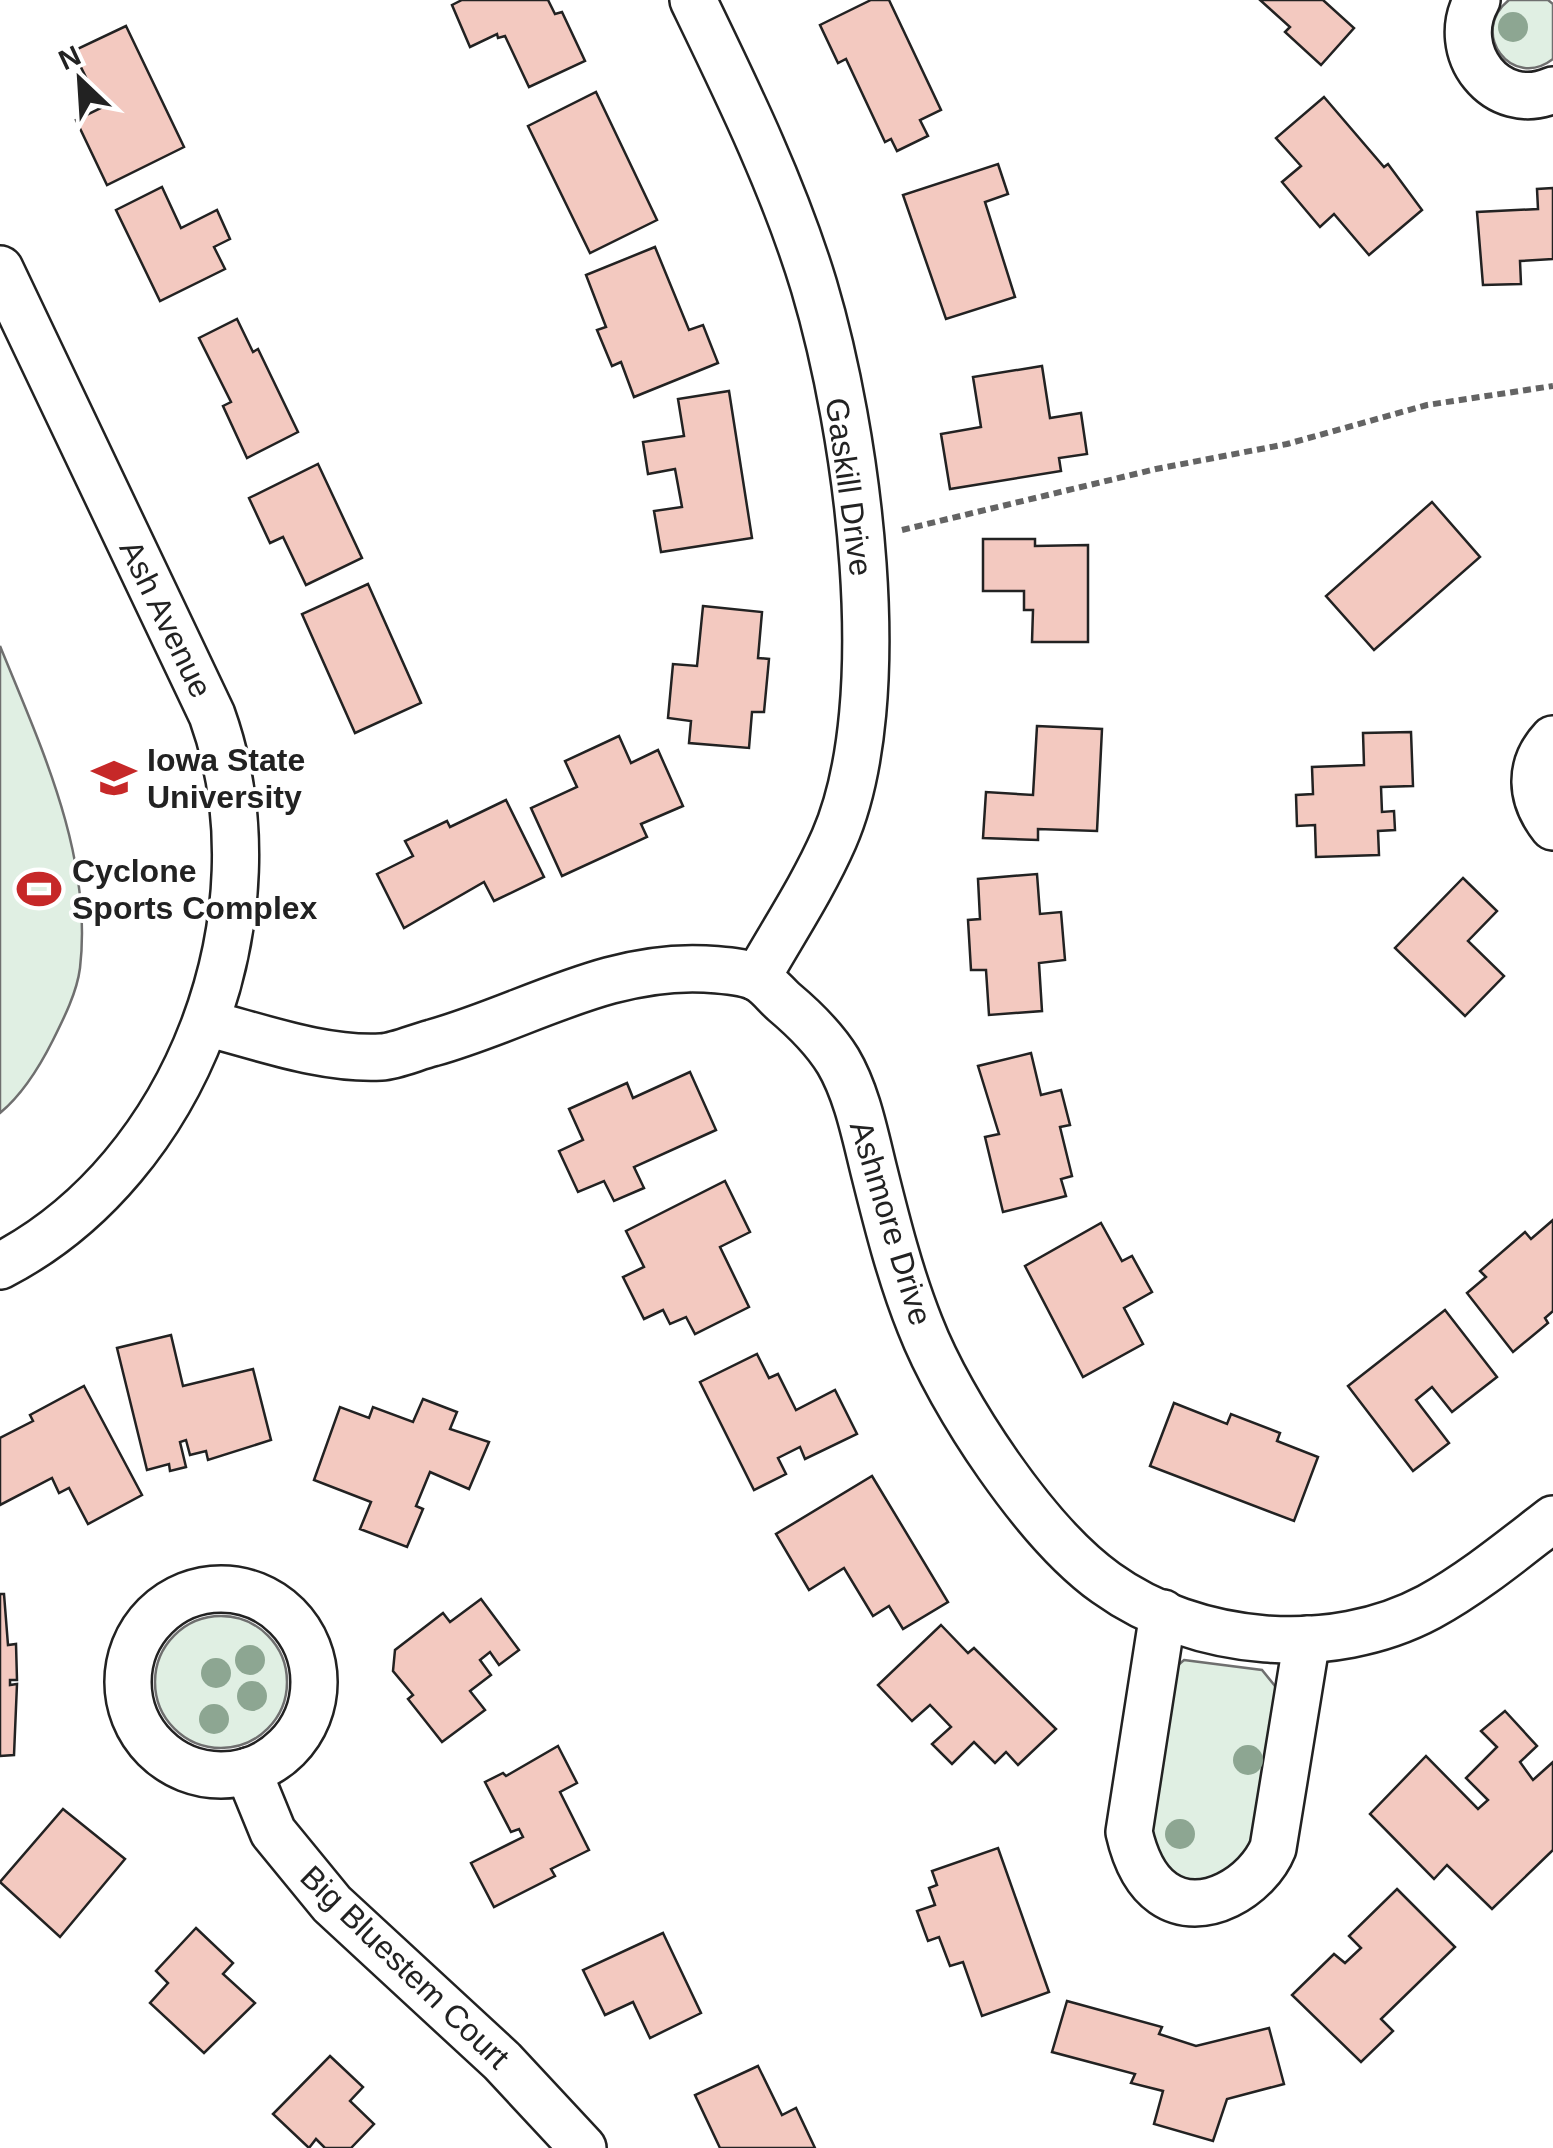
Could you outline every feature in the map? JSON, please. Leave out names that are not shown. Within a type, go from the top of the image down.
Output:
[{"type":"street","name":"Gaskill Drive","points":[[693,0],[754,127],[814,287],[850,454],[864,585],[865,694],[853,773],[835,837],[757,978]]},
{"type":"street","points":[[1477,0],[1468,21],[1466,40],[1483,77],[1522,96],[1553,90]]},
{"type":"street","name":"Ash Avenue","points":[[0,270],[212,715],[225,751],[234,852],[232,902],[206,1023],[187,1074],[156,1128],[59,1230],[0,1266]]},
{"type":"street","points":[[1553,739],[1539,756],[1534,794],[1553,826]]},
{"type":"street","points":[[206,1023],[309,1049],[382,1057],[460,1035],[620,974],[668,967],[718,970],[757,978]]},
{"type":"street","name":"Ashmore Drive","points":[[757,978],[798,1014],[838,1061],[861,1120],[894,1249],[915,1312],[954,1396],[1048,1526],[1106,1583],[1163,1614],[1210,1630],[1259,1639],[1307,1639],[1361,1631],[1428,1608],[1553,1519]]},
{"type":"street","points":[[230,1588],[261,1597],[287,1615],[306,1641],[314,1672],[312,1704],[299,1734],[276,1757],[248,1772],[218,1775],[189,1770],[164,1756],[143,1734],[131,1707],[127,1677],[141,1636],[170,1603],[197,1591],[230,1588]]},
{"type":"street","points":[[1163,1614],[1129,1832],[1135,1857],[1146,1876],[1163,1894],[1188,1902],[1236,1891],[1266,1864],[1273,1848],[1307,1639]]},
{"type":"street","name":"Big Bluestem Court","points":[[248,1772],[273,1832],[332,1904],[502,2061],[582,2148]]},
{"type":"path","points":[[890,529],[904,530],[1156,469],[1287,444],[1427,404],[1553,386]]},
{"type":"green space","points":[[1509,0],[1548,0],[1553,4],[1553,59],[1538,67],[1523,68],[1500,54],[1493,27],[1497,13]]},
{"type":"green space","name":"Cyclone Sports Complex","points":[[0,646],[60,803],[79,885],[82,926],[80,968],[66,1014],[30,1079],[0,1113]]},
{"type":"green space","points":[[221,1616],[246,1621],[267,1636],[282,1657],[287,1682],[282,1707],[267,1728],[246,1743],[221,1748],[196,1743],[175,1728],[160,1707],[155,1682],[160,1657],[175,1636],[196,1621]]},
{"type":"green space","points":[[1184,1660],[1262,1670],[1275,1686],[1277,1698],[1248,1855],[1225,1874],[1183,1881],[1151,1855],[1147,1812],[1177,1666]]},
{"type":"building","points":[[462,0],[548,0],[555,14],[562,12],[585,61],[529,87],[505,36],[498,38],[497,34],[470,47],[452,5]]},
{"type":"building","points":[[871,0],[889,0],[941,110],[920,120],[928,136],[897,151],[891,139],[885,142],[846,59],[838,63],[820,25]]},
{"type":"building","points":[[1260,0],[1323,0],[1354,28],[1321,65],[1285,32],[1290,27]]},
{"type":"building","points":[[126,26],[184,147],[107,185],[76,120],[101,108],[73,51]]},
{"type":"building","points":[[596,92],[657,220],[590,253],[528,126]]},
{"type":"building","points":[[1324,97],[1384,167],[1388,164],[1422,210],[1369,255],[1334,214],[1320,227],[1282,182],[1301,166],[1276,138]]},
{"type":"building","points":[[998,164],[1008,194],[985,202],[1015,297],[946,319],[903,195]]},
{"type":"building","points":[[162,187],[181,228],[217,210],[230,239],[214,247],[225,269],[160,301],[116,210]]},
{"type":"building","points":[[1553,188],[1553,259],[1520,261],[1521,284],[1483,285],[1477,212],[1538,209],[1537,189]]},
{"type":"building","points":[[655,247],[689,330],[703,325],[718,363],[634,397],[621,362],[612,366],[597,330],[606,327],[586,275]]},
{"type":"building","points":[[237,319],[253,352],[258,349],[298,432],[247,458],[223,406],[231,402],[199,338]]},
{"type":"building","points":[[1042,366],[1050,418],[1081,413],[1087,454],[1059,458],[1061,471],[950,489],[941,434],[981,427],[973,377]]},
{"type":"building","points":[[729,391],[752,538],[661,552],[654,511],[682,507],[675,469],[648,474],[643,442],[684,436],[678,399]]},
{"type":"building","points":[[318,464],[362,558],[306,585],[283,537],[270,543],[249,498]]},
{"type":"building","points":[[1432,502],[1480,557],[1374,650],[1326,596]]},
{"type":"building","points":[[983,539],[1035,539],[1035,546],[1088,545],[1088,642],[1032,642],[1033,610],[1024,610],[1024,591],[983,591]]},
{"type":"building","points":[[368,584],[421,703],[355,733],[302,614]]},
{"type":"building","points":[[703,606],[762,612],[758,658],[769,659],[764,712],[752,712],[749,748],[689,743],[691,721],[668,718],[673,664],[697,666]]},
{"type":"building","points":[[1037,726],[1102,729],[1097,831],[1038,829],[1038,840],[983,838],[986,792],[1033,795]]},
{"type":"building","points":[[1411,732],[1413,786],[1381,787],[1382,812],[1394,811],[1395,830],[1378,831],[1379,855],[1316,857],[1315,825],[1297,826],[1296,795],[1313,794],[1312,767],[1364,765],[1363,733]]},
{"type":"building","points":[[619,736],[631,763],[658,750],[683,806],[641,824],[647,837],[562,876],[531,808],[577,787],[565,761]]},
{"type":"building","points":[[506,800],[544,877],[494,901],[484,882],[404,928],[377,874],[413,856],[405,841],[447,821],[450,827]]},
{"type":"building","points":[[1037,874],[1040,914],[1061,912],[1065,960],[1039,963],[1042,1011],[989,1015],[986,970],[971,970],[968,920],[980,919],[978,879]]},
{"type":"building","points":[[1463,878],[1497,911],[1468,941],[1504,976],[1465,1016],[1395,948]]},
{"type":"building","points":[[1031,1053],[1041,1095],[1061,1090],[1070,1125],[1060,1127],[1072,1176],[1061,1179],[1066,1196],[1003,1212],[985,1137],[999,1134],[978,1066]]},
{"type":"building","points":[[690,1072],[716,1130],[634,1167],[644,1188],[614,1201],[604,1181],[578,1192],[559,1151],[583,1140],[569,1109],[627,1083],[633,1098]]},
{"type":"building","points":[[725,1181],[750,1232],[720,1247],[749,1307],[695,1334],[686,1317],[670,1324],[663,1310],[644,1319],[623,1277],[644,1267],[626,1231]]},
{"type":"building","points":[[1553,1220],[1553,1311],[1545,1318],[1548,1323],[1513,1352],[1467,1293],[1486,1277],[1480,1271],[1525,1232],[1531,1239]]},
{"type":"building","points":[[1101,1223],[1122,1261],[1132,1256],[1152,1292],[1124,1308],[1143,1344],[1083,1377],[1025,1266]]},
{"type":"building","points":[[1445,1310],[1497,1377],[1452,1412],[1432,1387],[1416,1400],[1449,1443],[1413,1471],[1348,1386]]},
{"type":"building","points":[[171,1335],[183,1386],[253,1369],[271,1440],[208,1460],[206,1451],[190,1455],[186,1440],[180,1442],[186,1467],[170,1471],[169,1464],[147,1470],[117,1348]]},
{"type":"building","points":[[757,1354],[769,1378],[778,1374],[796,1410],[835,1390],[857,1434],[805,1459],[800,1447],[778,1458],[786,1474],[754,1490],[700,1382]]},
{"type":"building","points":[[84,1386],[142,1495],[88,1524],[69,1488],[59,1493],[52,1478],[0,1505],[0,1438],[33,1421],[30,1415]]},
{"type":"building","points":[[423,1399],[457,1412],[450,1429],[489,1442],[469,1489],[430,1472],[416,1506],[423,1509],[407,1547],[360,1529],[371,1502],[314,1480],[340,1407],[369,1418],[373,1407],[413,1422]]},
{"type":"building","points":[[1174,1403],[1227,1424],[1231,1414],[1280,1433],[1277,1441],[1318,1457],[1294,1521],[1150,1466]]},
{"type":"building","points":[[872,1476],[948,1602],[903,1629],[889,1606],[873,1616],[844,1568],[809,1590],[776,1534]]},
{"type":"building","points":[[0,1594],[4,1594],[8,1645],[16,1644],[17,1680],[10,1680],[10,1685],[17,1684],[14,1755],[0,1756]]},
{"type":"building","points":[[481,1599],[519,1650],[499,1665],[490,1652],[480,1660],[491,1675],[470,1691],[485,1710],[442,1742],[408,1699],[413,1695],[393,1671],[395,1650],[443,1613],[450,1622]]},
{"type":"building","points":[[941,1625],[968,1653],[974,1648],[1056,1729],[1018,1765],[1006,1752],[995,1763],[974,1742],[952,1764],[932,1744],[951,1727],[930,1705],[912,1721],[878,1685]]},
{"type":"building","points":[[1505,1711],[1537,1746],[1520,1762],[1533,1780],[1553,1762],[1553,1850],[1492,1909],[1447,1865],[1434,1879],[1370,1814],[1426,1756],[1478,1809],[1488,1800],[1466,1778],[1497,1747],[1481,1731]]},
{"type":"building","points":[[558,1746],[577,1783],[560,1792],[589,1850],[551,1869],[555,1876],[494,1907],[471,1863],[523,1837],[519,1829],[511,1832],[485,1782],[503,1773],[506,1776]]},
{"type":"building","points":[[63,1809],[125,1859],[60,1937],[0,1882]]},
{"type":"building","points":[[998,1848],[1049,1992],[982,2016],[963,1962],[950,1966],[939,1937],[928,1941],[917,1911],[935,1905],[929,1888],[937,1885],[932,1871]]},
{"type":"building","points":[[1397,1889],[1455,1947],[1381,2019],[1393,2031],[1361,2062],[1292,1995],[1334,1954],[1345,1963],[1361,1948],[1349,1936]]},
{"type":"building","points":[[196,1928],[233,1963],[223,1974],[255,2003],[204,2053],[150,2003],[168,1983],[156,1971]]},
{"type":"building","points":[[663,1933],[701,2013],[650,2038],[633,2002],[605,2015],[583,1970]]},
{"type":"building","points":[[1067,2001],[1162,2027],[1159,2034],[1196,2046],[1269,2028],[1284,2084],[1227,2099],[1213,2141],[1154,2124],[1163,2091],[1131,2083],[1135,2074],[1052,2052]]},
{"type":"building","points":[[330,2056],[363,2087],[350,2101],[374,2124],[351,2148],[325,2148],[316,2139],[309,2148],[273,2114]]},
{"type":"building","points":[[758,2066],[782,2115],[796,2108],[815,2148],[720,2148],[695,2095]]},
{"type":"place","name":"Iowa State University","points":[[114,778]]},
{"type":"place","name":"Cyclone Sports Complex","points":[[39,889]]}]
